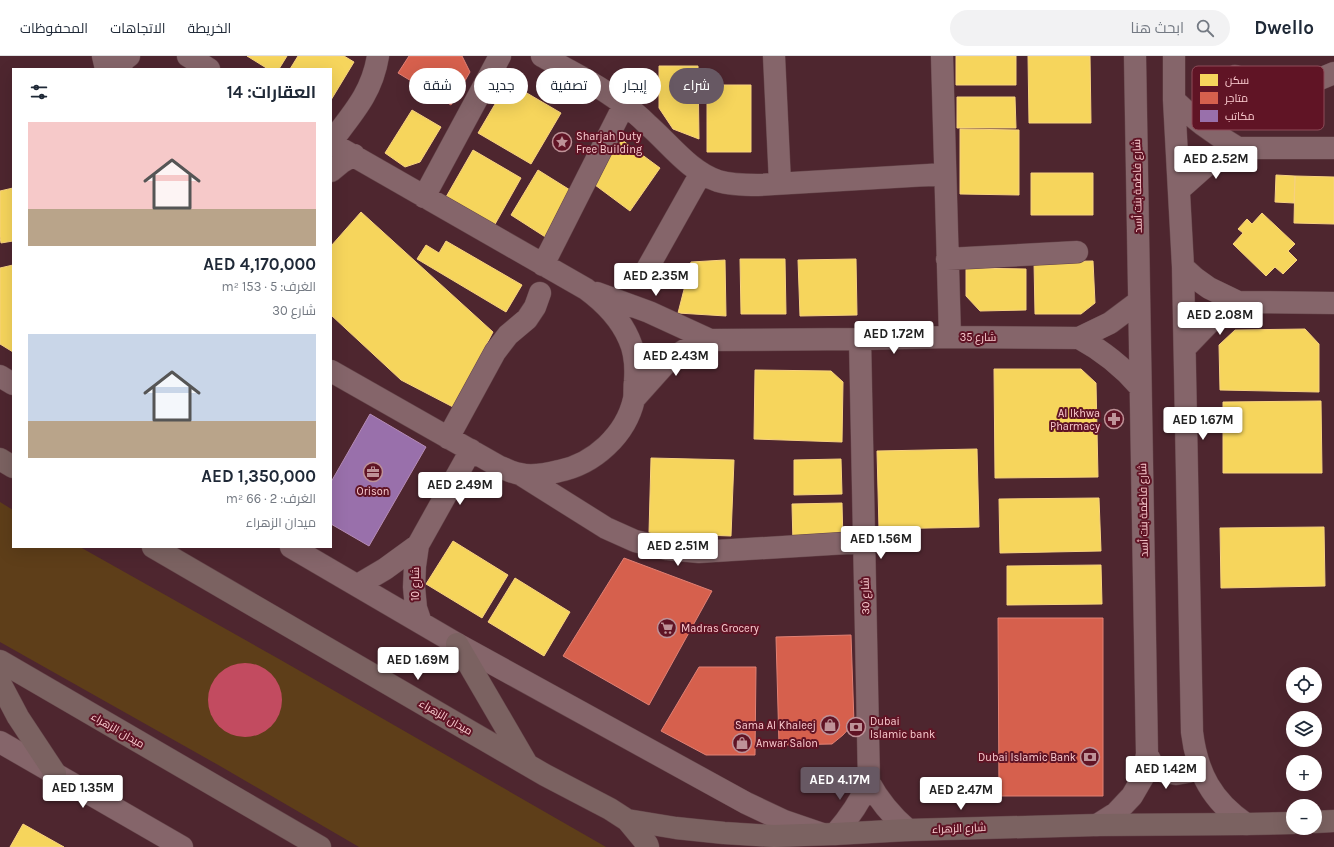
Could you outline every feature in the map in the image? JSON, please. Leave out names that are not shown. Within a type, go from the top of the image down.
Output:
[{"type":"main road","points":[[0,459],[12,465]]},
{"type":"main road","name":"ميدان الزهراء","points":[[155,548],[528,765],[610,809],[627,820],[648,847]]},
{"type":"main road","points":[[457,644],[528,765]]},
{"type":"main road","name":"ميدان الزهراء","points":[[0,661],[320,847]]},
{"type":"main road","points":[[0,683],[18,717],[55,773]]},
{"type":"main road","name":"شارع الزهراء","points":[[627,820],[676,828],[774,836],[829,835],[908,830],[1097,825],[1286,823]]},
{"type":"main road","points":[[1322,822],[1334,821]]},
{"type":"street","points":[[103,56],[106,68]]},
{"type":"street","points":[[119,68],[129,56]]},
{"type":"street","points":[[188,56],[207,68]]},
{"type":"street","points":[[332,141],[365,96],[376,71],[378,56]]},
{"type":"street","points":[[424,196],[500,56]]},
{"type":"street","points":[[542,56],[593,84],[624,105],[647,124],[676,153],[701,173],[719,181],[738,185],[944,174]]},
{"type":"street","points":[[774,56],[780,183]]},
{"type":"street","points":[[942,56],[944,174],[950,337]]},
{"type":"street","name":"شارع فاطمة بنت أسد","points":[[1097,825],[1116,813],[1132,796],[1143,777],[1147,754],[1138,302],[1135,56]]},
{"type":"street","points":[[1174,56],[1174,100],[1183,267],[1191,716],[1194,748],[1204,779],[1212,792],[1234,815],[1246,824]]},
{"type":"street","points":[[1324,77],[1334,73]]},
{"type":"street","points":[[1174,100],[1192,117]]},
{"type":"street","points":[[543,265],[624,105]]},
{"type":"street","points":[[1209,130],[1238,148]]},
{"type":"street","points":[[332,143],[586,289],[603,301],[616,316],[630,340],[636,368],[634,399],[626,419],[612,440],[594,457],[571,469],[546,474],[520,474]]},
{"type":"street","points":[[1179,190],[1206,166],[1238,148],[1334,148]]},
{"type":"street","points":[[332,171],[342,162],[354,155]]},
{"type":"street","points":[[646,271],[701,173]]},
{"type":"street","points":[[947,259],[1077,252]]},
{"type":"street","points":[[1183,267],[1208,288],[1238,302],[1334,303]]},
{"type":"street","points":[[586,289],[649,312],[710,340]]},
{"type":"street","points":[[448,438],[498,348],[508,336],[527,319],[535,307],[540,293]]},
{"type":"street","name":"شارع 35","points":[[710,340],[950,337],[1079,338],[1110,323],[1138,302]]},
{"type":"street","points":[[1184,348],[1209,322],[1238,302]]},
{"type":"street","name":"شارع 35","points":[[1079,338],[1096,347],[1112,359],[1140,387]]},
{"type":"street","name":"شارع 30","points":[[829,835],[855,809],[869,782],[860,339]]},
{"type":"street","points":[[634,399],[668,361],[688,348],[710,340]]},
{"type":"street","points":[[332,372],[500,467],[520,474],[606,528],[636,541],[667,549],[699,552],[864,542]]},
{"type":"street","points":[[0,376],[12,383]]},
{"type":"street","name":"شارع 10","points":[[421,622],[416,608],[414,587],[418,545],[471,450]]},
{"type":"street","name":"شارع 10","points":[[358,585],[385,569],[418,545]]},
{"type":"street","points":[[293,548],[457,644],[746,803],[784,821],[829,835]]},
{"type":"street","points":[[0,742],[182,847]]},
{"type":"street","points":[[1147,754],[1153,766],[1164,772],[1176,774],[1188,772],[1198,764]]},
{"type":"street","name":"شارع 30","points":[[869,782],[876,796],[896,820],[908,830]]},
{"type":"shaded area","points":[[0,502],[12,509],[12,548],[82,548],[279,659],[606,847],[359,847],[220,766],[0,642]]},
{"type":"shaded area","points":[[245,663],[266,669],[276,679],[282,700],[276,721],[266,731],[245,737],[224,731],[214,721],[208,700],[214,679],[224,669]]},
{"type":"building: سكن","points":[[247,56],[287,56],[280,68],[266,68]]},
{"type":"building: سكن","points":[[298,56],[344,56],[354,62],[332,98],[332,68],[291,68]]},
{"type":"building: سكن","points":[[956,56],[1016,56],[1016,85],[956,85]]},
{"type":"building: سكن","points":[[1028,56],[1090,56],[1091,123],[1029,123]]},
{"type":"building: سكن","points":[[659,66],[698,66],[698,68],[669,68],[669,104],[699,104],[699,139],[673,129],[659,108],[659,104],[661,104],[661,68],[659,68]]},
{"type":"building: سكن","points":[[724,85],[751,85],[751,152],[707,152],[707,104],[724,104]]},
{"type":"building: سكن","points":[[528,94],[536,98],[536,104],[546,104],[561,113],[531,164],[478,133],[495,104],[528,104]]},
{"type":"building: سكن","points":[[957,97],[1015,97],[1016,128],[957,128]]},
{"type":"building: سكن","points":[[412,110],[441,127],[420,162],[405,167],[385,153]]},
{"type":"building: سكن","points":[[960,129],[1019,130],[1019,195],[960,194]]},
{"type":"building: سكن","points":[[622,140],[660,168],[630,211],[591,182]]},
{"type":"building: سكن","points":[[473,150],[521,178],[494,226],[446,197]]},
{"type":"building: سكن","points":[[538,170],[578,195],[550,240],[511,215]]},
{"type":"building: سكن","points":[[1031,173],[1093,173],[1093,215],[1031,215]]},
{"type":"building: سكن","points":[[1276,175],[1295,176],[1294,203],[1275,202]]},
{"type":"building: سكن","points":[[1295,176],[1334,177],[1334,224],[1294,223]]},
{"type":"building: سكن","points":[[12,188],[12,241],[1,243],[0,237],[0,191]]},
{"type":"building: سكن","points":[[361,212],[493,332],[453,407],[401,380],[332,316],[332,245]]},
{"type":"building: سكن","points":[[1262,213],[1295,244],[1288,251],[1297,260],[1283,274],[1275,267],[1266,276],[1233,244],[1243,233],[1238,229],[1247,219],[1252,224]]},
{"type":"building: سكن","points":[[446,241],[522,285],[506,312],[417,259],[426,245],[439,253]]},
{"type":"building: سكن","points":[[740,259],[785,259],[786,314],[741,314]]},
{"type":"building: سكن","points":[[856,259],[857,315],[800,316],[798,260]]},
{"type":"building: سكن","points":[[725,260],[726,316],[678,313],[691,262]]},
{"type":"building: سكن","points":[[1093,261],[1095,303],[1081,314],[1035,314],[1034,262]]},
{"type":"building: سكن","points":[[12,265],[12,351],[0,344],[0,268]]},
{"type":"building: سكن","points":[[966,268],[1026,269],[1026,310],[980,311],[966,296]]},
{"type":"building: سكن","points":[[1305,329],[1319,344],[1319,392],[1220,390],[1219,345],[1235,330]]},
{"type":"building: سكن","points":[[994,369],[1081,369],[1096,383],[1098,477],[995,478]]},
{"type":"building: سكن","points":[[755,370],[831,371],[843,382],[842,442],[754,439]]},
{"type":"building: سكن","points":[[1321,401],[1322,473],[1223,473],[1223,402]]},
{"type":"building: سكن","points":[[977,449],[979,527],[879,529],[877,451]]},
{"type":"building: سكن","points":[[651,458],[734,460],[731,536],[649,533]]},
{"type":"building: سكن","points":[[841,459],[842,494],[794,495],[794,460]]},
{"type":"building: سكن","points":[[1099,498],[1101,551],[1000,553],[999,499]]},
{"type":"building: سكن","points":[[842,503],[843,542],[793,544],[792,504]]},
{"type":"building: سكن","points":[[1324,527],[1325,586],[1221,588],[1220,528]]},
{"type":"building: سكن","points":[[453,541],[508,575],[482,618],[426,584]]},
{"type":"building: سكن","points":[[1101,565],[1102,604],[1007,605],[1007,566]]},
{"type":"building: سكن","points":[[515,578],[570,612],[544,656],[488,622]]},
{"type":"building: سكن","points":[[23,824],[64,847],[10,847]]},
{"type":"building: متاجر","points":[[409,56],[462,56],[470,72],[466,79],[466,68],[409,68],[409,80],[398,73]]},
{"type":"building: متاجر","points":[[624,558],[712,591],[649,705],[563,656]]},
{"type":"building: متاجر","points":[[998,618],[1103,618],[1103,796],[999,796]]},
{"type":"building: متاجر","points":[[851,635],[854,723],[832,744],[779,745],[776,637]]},
{"type":"building: متاجر","points":[[699,667],[756,667],[755,755],[706,755],[661,731]]},
{"type":"building: مكاتب","points":[[370,414],[426,447],[369,546],[332,525],[332,480]]},
{"type":"place","name":"Sharjah Duty Free Building","points":[[562,142]]},
{"type":"place","name":"Al Ikhwa Pharmacy","points":[[1114,419]]},
{"type":"place","name":"Orison","points":[[373,472]]},
{"type":"place","name":"Madras Grocery","points":[[667,628]]},
{"type":"place","name":"Sama Al Khaleej","points":[[830,725]]},
{"type":"place","name":"Dubai Islamic bank","points":[[856,727]]},
{"type":"place","name":"Anwar Salon","points":[[742,743]]},
{"type":"place","name":"Dubai Islamic Bank","points":[[1090,757]]}]
